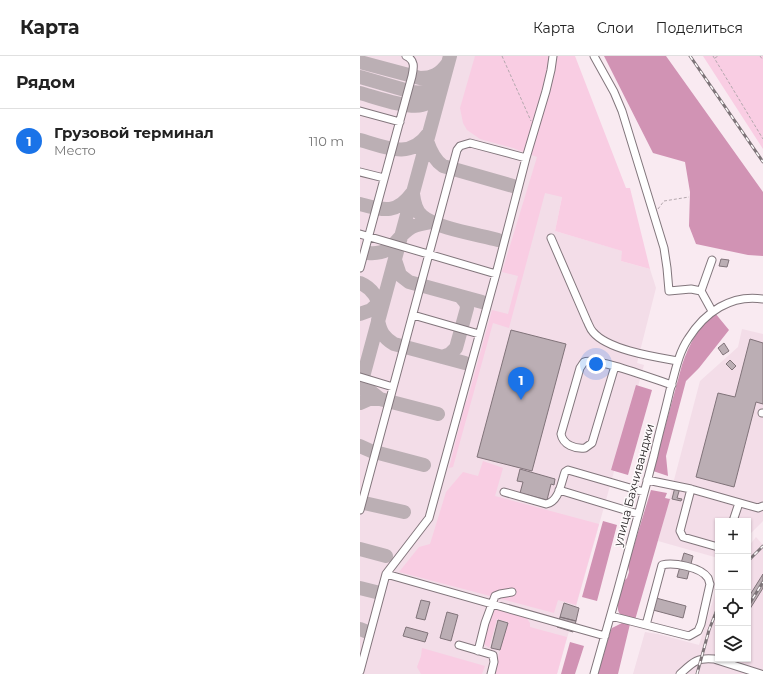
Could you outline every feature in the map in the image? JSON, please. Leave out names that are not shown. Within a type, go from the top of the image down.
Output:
[{"type":"street","points":[[360,268],[414,67],[412,60],[406,56]]},
{"type":"street","points":[[360,671],[386,574],[429,518],[496,274],[526,158],[552,70],[553,56]]},
{"type":"street","points":[[594,56],[614,92],[622,111],[664,248],[669,291],[691,289],[701,291]]},
{"type":"street","points":[[360,111],[400,122]]},
{"type":"street","points":[[360,510],[457,150],[460,146],[470,143],[526,158]]},
{"type":"street","points":[[360,172],[384,178]]},
{"type":"street","points":[[360,234],[496,274]]},
{"type":"street","points":[[551,238],[587,321],[592,331],[597,336],[639,354],[678,361]]},
{"type":"street","points":[[712,260],[701,291],[712,311]]},
{"type":"street","name":"улица Бахчиванджи","points":[[594,674],[648,480],[678,361],[688,339],[698,324],[712,311],[733,301],[754,297],[763,298]]},
{"type":"street","points":[[413,315],[479,334]]},
{"type":"street","points":[[615,366],[592,443],[585,448],[569,446],[564,442],[561,434],[582,365],[587,361],[615,366],[672,385]]},
{"type":"street","points":[[360,377],[394,386]]},
{"type":"street","points":[[504,492],[546,504],[554,502],[565,472],[568,470],[644,492]]},
{"type":"street","points":[[648,480],[691,489],[758,508],[763,506]]},
{"type":"street","points":[[691,489],[680,531],[683,537],[715,547]]},
{"type":"street","points":[[559,490],[638,514]]},
{"type":"street","points":[[734,518],[739,503]]},
{"type":"street","points":[[611,616],[646,625],[689,636],[698,631],[701,624],[710,584],[708,578],[696,569],[674,563],[662,565],[646,625]]},
{"type":"street","points":[[386,574],[493,603],[605,636]]},
{"type":"street","points":[[478,651],[485,624],[495,596],[512,592]]},
{"type":"street","points":[[459,645],[493,655],[494,662],[491,674]]},
{"type":"street","points":[[680,674],[697,660],[707,658],[760,674]]},
{"type":"path","points":[[502,56],[535,130]]},
{"type":"path","points":[[713,56],[763,138]]},
{"type":"path","points":[[714,59],[718,56]]},
{"type":"path","points":[[760,56],[763,60]]},
{"type":"path","points":[[654,214],[664,200],[690,196]]},
{"type":"shaded area","points":[[360,56],[572,56],[562,197],[555,231],[623,251],[621,261],[650,269],[656,288],[637,363],[644,365],[557,674],[360,674]]},
{"type":"shaded area","points":[[475,56],[575,56],[626,188],[630,188],[650,269],[621,261],[622,251],[555,231],[562,197],[545,193],[509,328],[493,323],[453,467],[449,468],[466,400],[467,401],[492,310],[508,314],[518,276],[502,272],[537,157],[513,148],[480,139],[467,130],[463,123],[460,108]]},
{"type":"shaded area","points":[[604,56],[666,56],[763,192],[763,256],[748,255],[696,244],[689,226],[690,192],[685,162],[653,153]]},
{"type":"shaded area","points":[[703,56],[763,56],[763,149]]},
{"type":"shaded area","points":[[715,313],[729,330],[699,368],[686,381],[666,456],[668,476],[653,471],[685,357],[691,343],[703,325]]},
{"type":"shaded area","points":[[742,329],[763,334],[763,521],[751,533],[751,518],[715,518],[715,557],[658,541],[700,381],[738,347]]},
{"type":"shaded area","points":[[636,385],[652,390],[628,475],[611,470]]},
{"type":"shaded area","points":[[483,461],[503,468],[495,496],[599,524],[576,605],[558,600],[554,613],[399,572],[419,547],[430,544],[446,492],[463,472],[478,476]]},
{"type":"shaded area","points":[[651,490],[667,493],[665,498],[670,499],[635,620],[620,614],[618,611],[618,602],[622,587],[629,572],[628,565]]},
{"type":"shaded area","points":[[603,521],[617,525],[597,601],[582,597]]},
{"type":"shaded area","points":[[756,537],[763,545],[763,674],[633,674],[645,632],[699,645],[715,594],[715,662],[751,662],[751,543]]},
{"type":"shaded area","points":[[494,608],[526,617],[530,623],[530,627],[567,637],[557,674],[494,674],[508,622],[497,619],[489,648],[483,643],[489,618]]},
{"type":"shaded area","points":[[622,623],[630,624],[618,674],[598,674],[610,632],[612,628]]},
{"type":"shaded area","points":[[570,642],[584,646],[575,674],[561,674]]},
{"type":"shaded area","points":[[422,648],[485,666],[482,674],[421,674],[417,667]]},
{"type":"building","points":[[721,259],[729,260],[727,267],[719,266]]},
{"type":"building","points":[[511,330],[566,344],[532,471],[477,457]]},
{"type":"building","points":[[750,339],[763,343],[763,404],[756,402],[734,487],[696,477],[718,393],[735,397]]},
{"type":"building","points":[[724,343],[729,351],[723,355],[718,348]]},
{"type":"building","points":[[730,360],[736,366],[732,370],[726,364]]},
{"type":"building","points":[[520,469],[555,479],[554,485],[551,484],[547,500],[520,493],[523,482],[517,481]]},
{"type":"building","points":[[675,487],[680,488],[677,498],[682,499],[681,501],[672,499]]},
{"type":"building","points":[[684,553],[693,556],[687,579],[677,577]]},
{"type":"building","points":[[763,574],[763,588],[751,607],[751,593]]},
{"type":"building","points":[[656,598],[686,606],[683,618],[653,610]]},
{"type":"building","points":[[421,600],[430,602],[425,620],[416,618]]},
{"type":"building","points":[[564,603],[579,608],[576,621],[560,617]]},
{"type":"building","points":[[447,612],[458,615],[451,641],[440,638]]},
{"type":"building","points":[[560,617],[576,621],[573,632],[557,627]]},
{"type":"building","points":[[498,620],[508,623],[500,650],[491,648]]},
{"type":"building","points":[[406,627],[428,633],[425,642],[403,636]]},
{"type":"taxiway","points":[[360,388],[450,56]]},
{"type":"taxiway","points":[[360,62],[420,78],[436,75],[448,63]]},
{"type":"taxiway","points":[[360,77],[412,92],[430,90],[434,88],[444,77]]},
{"type":"taxiway","points":[[360,93],[391,102],[416,106],[427,103],[440,93]]},
{"type":"taxiway","points":[[360,140],[388,148],[405,149],[413,147],[421,142],[428,134]]},
{"type":"taxiway","points":[[427,141],[435,158],[443,166],[513,186]]},
{"type":"taxiway","points":[[360,204],[382,209],[395,208],[406,200],[412,193]]},
{"type":"taxiway","points":[[413,194],[418,212],[428,220],[447,228],[498,240]]},
{"type":"taxiway","points":[[368,253],[377,253],[389,249],[406,231],[412,227],[431,222]]},
{"type":"taxiway","points":[[395,260],[400,275],[409,282],[482,302]]},
{"type":"taxiway","points":[[360,283],[372,291],[377,298],[379,312]]},
{"type":"taxiway","points":[[442,357],[450,354],[456,348],[467,308],[466,303],[460,296]]},
{"type":"taxiway","points":[[360,314],[371,310],[383,299]]},
{"type":"taxiway","points":[[378,320],[383,334],[394,344],[465,363]]},
{"type":"taxiway","points":[[363,377],[370,391],[380,399],[438,414]]},
{"type":"taxiway","points":[[360,403],[369,399],[380,399]]},
{"type":"taxiway","points":[[360,446],[371,451],[424,465]]},
{"type":"taxiway","points":[[360,502],[404,512]]},
{"type":"taxiway","points":[[360,549],[386,556]]},
{"type":"taxiway","points":[[360,588],[376,592]]},
{"type":"taxiway","points":[[360,629],[365,631]]},
{"type":"railway","points":[[690,56],[763,162]]},
{"type":"railway","points":[[751,558],[763,546]]},
{"type":"railway","points":[[751,601],[763,582]]},
{"type":"railway","points":[[697,674],[709,630],[715,615]]},
{"type":"place","name":"Грузовой терминал","points":[[521,400]]}]
